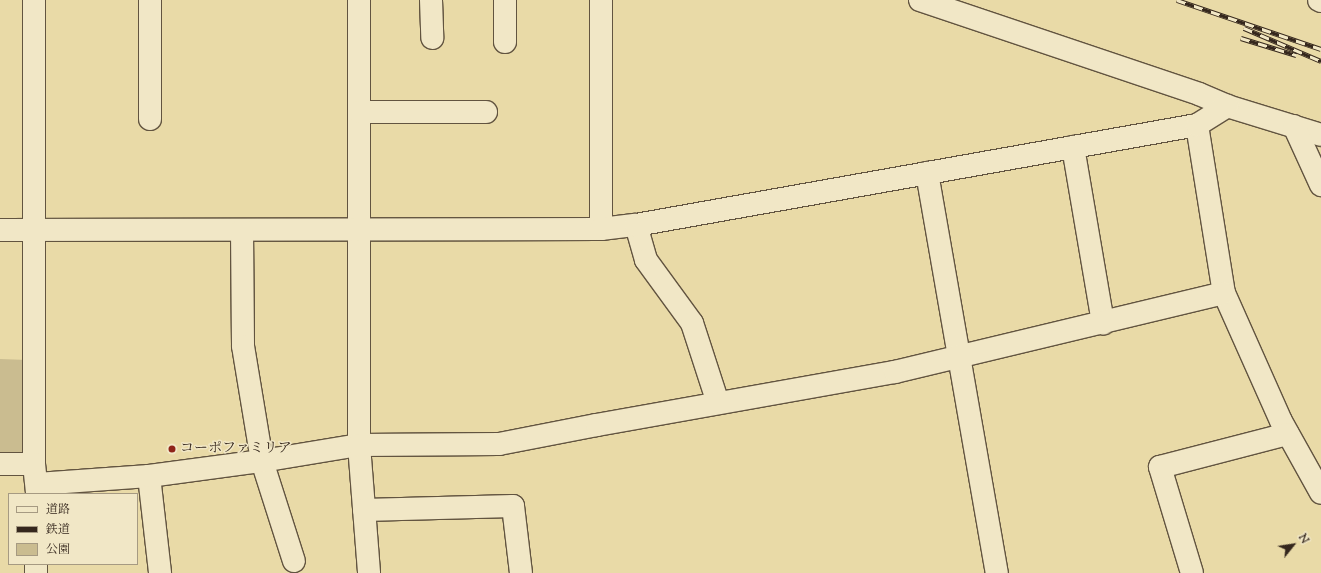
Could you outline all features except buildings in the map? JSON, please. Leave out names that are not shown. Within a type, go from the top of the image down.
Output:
[{"type":"street","points":[[34,0],[36,481]]},
{"type":"street","points":[[150,0],[150,119]]},
{"type":"street","points":[[359,0],[359,445],[369,573]]},
{"type":"street","points":[[431,0],[432,38]]},
{"type":"street","points":[[505,0],[505,42]]},
{"type":"street","points":[[601,0],[601,228]]},
{"type":"street","points":[[920,0],[1199,94],[1227,106],[1321,135]]},
{"type":"street","points":[[0,230],[359,230],[601,228],[636,225],[1197,125],[1227,106]]},
{"type":"street","points":[[359,112],[486,112]]},
{"type":"street","points":[[1197,125],[1224,292],[1288,434],[1321,492]]},
{"type":"street","points":[[1294,126],[1321,185]]},
{"type":"street","points":[[1073,147],[1103,323]]},
{"type":"street","points":[[927,173],[998,573]]},
{"type":"street","points":[[636,225],[646,260],[692,323],[718,403]]},
{"type":"street","points":[[242,230],[243,346],[262,461],[294,561]]},
{"type":"street","points":[[0,464],[36,481],[149,476],[262,461],[359,445],[499,444],[895,372],[1103,323],[1224,292]]},
{"type":"street","points":[[1192,573],[1160,467],[1288,434]]},
{"type":"street","points":[[149,476],[160,573]]},
{"type":"street","points":[[364,510],[513,506],[521,573]]},
{"type":"green space","points":[[0,359],[28,360],[25,457],[0,456]]},
{"type":"railway","points":[[1177,0],[1321,49]]},
{"type":"railway","points":[[1244,28],[1321,61]]},
{"type":"railway","points":[[1241,38],[1296,55]]},
{"type":"place","name":"コーポファミリア","points":[[172,449]]}]
